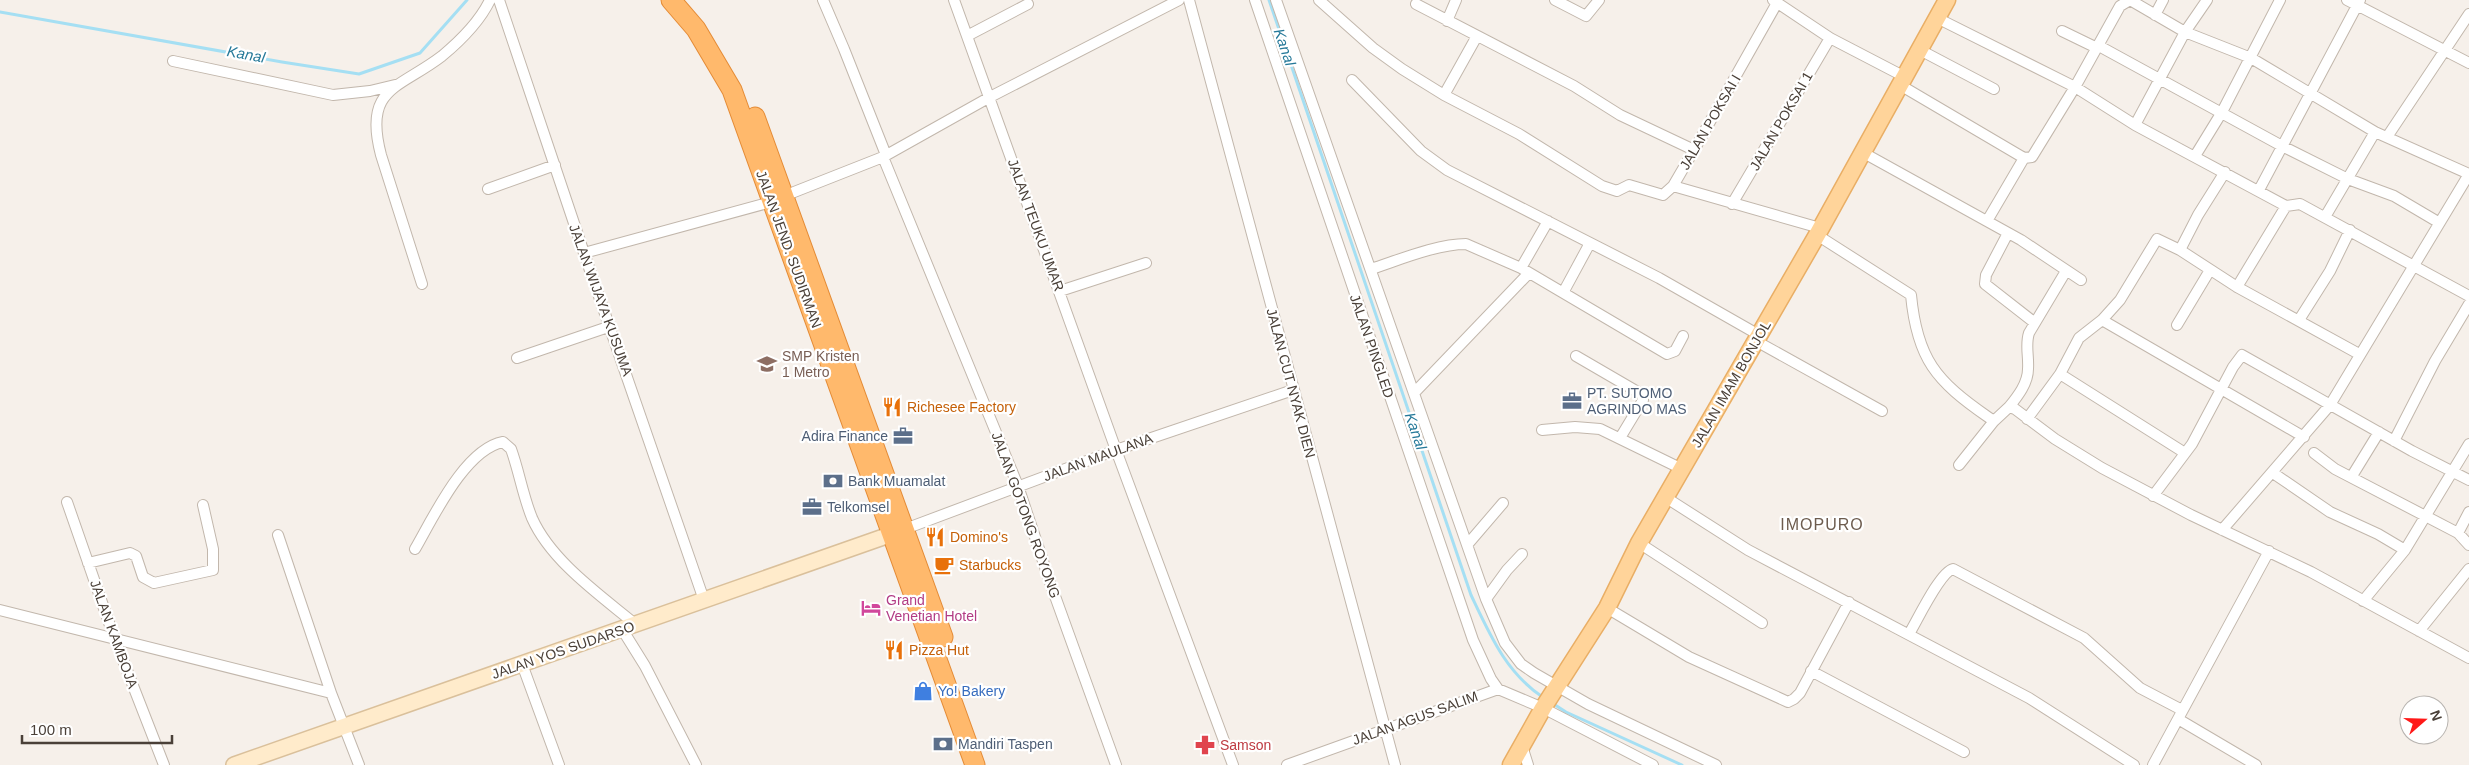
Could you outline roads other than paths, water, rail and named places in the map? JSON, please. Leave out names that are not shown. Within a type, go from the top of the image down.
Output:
[{"type":"highway","name":"JALAN JEND. SUDIRMAN","points":[[671,0],[696,29],[732,90],[778,199],[949,675],[975,765]]},
{"type":"highway","name":"JALAN JEND. SUDIRMAN","points":[[688,0],[711,29],[733,66],[752,108],[778,199]]},
{"type":"highway","name":"JALAN JEND. SUDIRMAN","points":[[949,675],[988,765]]},
{"type":"main road","name":"JALAN IMAM BONJOL","points":[[1511,765],[1543,708],[1607,608],[1639,543],[1819,231],[1947,0]]},
{"type":"street","points":[[422,284],[376,136],[375,119],[385,95],[396,85],[442,56],[472,26],[490,0]]},
{"type":"street","name":"JALAN WIJAYA KUSUMA","points":[[499,0],[704,600]]},
{"type":"street","name":"JALAN GOTONG ROYONG","points":[[822,0],[844,49],[884,156],[1018,486],[1051,585],[1116,765]]},
{"type":"street","name":"JALAN TEUKU UMAR","points":[[954,0],[1116,450],[1233,765]]},
{"type":"street","points":[[584,253],[778,199],[884,156],[990,97],[1179,0]]},
{"type":"street","name":"JALAN CUT NYAK DIEN","points":[[1189,0],[1395,765]]},
{"type":"street","name":"JALAN PINGLED","points":[[1255,0],[1473,640],[1491,679],[1498,689]]},
{"type":"street","points":[[1276,0],[1486,599],[1504,643],[1521,664],[1556,688],[1716,765]]},
{"type":"street","points":[[1320,0],[1373,48],[1444,94],[1519,134],[1610,190],[1617,191],[1630,185],[1663,195],[1672,186]]},
{"type":"street","points":[[1447,21],[1456,0]]},
{"type":"street","points":[[1555,0],[1584,16],[1590,14],[1599,0]]},
{"type":"street","points":[[1775,1],[1830,38],[2024,158],[2032,157],[2037,151],[2120,6],[2130,0],[2185,32],[2251,58],[2376,132],[2469,174],[2438,222],[2330,405],[2222,530]]},
{"type":"street","points":[[2155,15],[2163,0]]},
{"type":"street","points":[[2135,125],[2185,32],[2207,0]]},
{"type":"street","points":[[2195,156],[2222,112],[2280,0]]},
{"type":"street","points":[[2347,0],[2358,3],[2469,63]]},
{"type":"street","name":"JALAN POKSAI I","points":[[1775,1],[1694,150],[1672,186],[1819,231],[1912,295],[1917,334],[1932,370],[1966,401],[1994,421]]},
{"type":"street","points":[[2258,190],[2358,3]]},
{"type":"street","points":[[967,36],[1028,4]]},
{"type":"street","points":[[1416,4],[1574,86],[1620,115],[1694,150]]},
{"type":"street","points":[[2387,137],[2446,52],[2469,14]]},
{"type":"street","points":[[1937,18],[2075,87],[2135,125],[2286,206],[2300,204],[2469,296]]},
{"type":"street","points":[[2062,31],[2161,79],[2282,146],[2348,179],[2394,196],[2438,222]]},
{"type":"street","points":[[1444,94],[1477,36]]},
{"type":"street","name":"JALAN POKSAI 1","points":[[1732,204],[1830,38]]},
{"type":"street","points":[[1920,50],[1994,90]]},
{"type":"street","points":[[173,61],[333,95],[370,91],[396,85]]},
{"type":"street","points":[[1352,80],[1430,158],[1479,188],[1659,278],[1882,411]]},
{"type":"street","points":[[2325,217],[2376,132]]},
{"type":"street","points":[[1862,152],[2040,251],[2066,271],[2082,280]]},
{"type":"street","points":[[1987,222],[2024,158]]},
{"type":"street","points":[[488,189],[555,165]]},
{"type":"street","points":[[2180,250],[2198,215],[2225,172]]},
{"type":"street","points":[[2237,286],[2286,206]]},
{"type":"street","points":[[1414,393],[1525,270],[1548,221]]},
{"type":"street","points":[[2299,320],[2330,271],[2350,230]]},
{"type":"street","points":[[2008,233],[1986,275],[1985,284],[2034,323]]},
{"type":"street","points":[[2027,419],[2060,374],[2079,338],[2102,320],[2120,300],[2155,240],[2159,239],[2237,286],[2359,354]]},
{"type":"street","points":[[1564,291],[1590,243]]},
{"type":"street","points":[[1371,269],[1457,244],[1466,244],[1525,270],[1564,291],[1667,354],[1675,351],[1683,336]]},
{"type":"street","points":[[1060,291],[1146,263]]},
{"type":"street","points":[[2177,325],[2210,270]]},
{"type":"street","points":[[1959,465],[1994,421],[2009,407],[2025,383],[2028,370],[2026,341],[2034,323],[2066,271]]},
{"type":"street","points":[[2394,440],[2435,361],[2469,304]]},
{"type":"street","points":[[2102,320],[2304,436]]},
{"type":"street","points":[[517,358],[610,326]]},
{"type":"street","points":[[2154,496],[2192,444],[2233,366],[2242,355],[2469,480]]},
{"type":"street","points":[[1576,356],[1642,395],[1643,400],[1620,438]]},
{"type":"street","points":[[2060,374],[2185,454]]},
{"type":"street","name":"JALAN MAULANA","points":[[898,532],[1116,450],[1293,390]]},
{"type":"street","points":[[2009,407],[2102,468],[2222,530],[2269,551],[2469,658]]},
{"type":"street","points":[[1542,430],[1587,427],[1600,429],[1682,469]]},
{"type":"street","points":[[2352,476],[2379,432]]},
{"type":"street","points":[[415,549],[455,480],[478,456],[499,443],[508,444],[514,457],[533,519],[563,561],[629,626],[645,666],[696,765]]},
{"type":"street","points":[[2363,600],[2405,550],[2469,444]]},
{"type":"street","points":[[2314,453],[2335,469],[2352,476],[2458,533],[2469,546]]},
{"type":"street","points":[[2273,473],[2330,512],[2378,534],[2405,550]]},
{"type":"street","points":[[1665,497],[1748,550],[2028,698],[2134,765]]},
{"type":"street","name":"JALAN KAMBOJA","points":[[67,502],[114,637],[164,765]]},
{"type":"street","points":[[1467,545],[1503,503]]},
{"type":"street","points":[[88,564],[130,553],[136,556],[143,577],[154,583],[213,570],[213,549],[203,505]]},
{"type":"street","points":[[2458,533],[2469,512]]},
{"type":"street","name":"JALAN YOS SUDARSO","points":[[234,765],[898,532]]},
{"type":"street","points":[[278,535],[331,693],[359,765]]},
{"type":"street","points":[[1639,543],[1762,623]]},
{"type":"street","points":[[2153,765],[2269,551]]},
{"type":"street","points":[[1486,599],[1522,554]]},
{"type":"street","points":[[1909,634],[1937,586],[1948,570],[1953,569],[2084,638],[2140,688],[2256,765]]},
{"type":"street","points":[[2419,631],[2469,569]]},
{"type":"street","points":[[1607,608],[1689,657],[1784,702],[1796,698],[1849,602]]},
{"type":"street","points":[[0,610],[114,637],[331,693]]},
{"type":"street","points":[[522,664],[559,765]]},
{"type":"street","points":[[1811,671],[1964,752]]},
{"type":"street","points":[[1498,689],[1543,708],[1653,765]]},
{"type":"street","name":"JALAN AGUS SALIM","points":[[1287,765],[1498,689]]},
{"type":"street","points":[[1522,746],[1528,765]]},
{"type":"waterway","name":"Kanal","points":[[0,12],[359,74],[420,53],[467,0]]},
{"type":"waterway","name":"Kanal","points":[[1269,0],[1471,595],[1492,639],[1509,665],[1519,677],[1544,698]]},
{"type":"waterway","name":"Kanal","points":[[1552,703],[1566,712],[1682,765]]},
{"type":"place","name":"SMP Kristen 1 Metro","points":[[767,364]]},
{"type":"place","name":"PT. SUTOMO AGRINDO MAS","points":[[1572,401]]},
{"type":"place","name":"Richesee Factory","points":[[892,407]]},
{"type":"place","name":"Adira Finance","points":[[903,436]]},
{"type":"place","name":"Bank Muamalat","points":[[833,481]]},
{"type":"place","name":"Telkomsel","points":[[812,507]]},
{"type":"place","name":"Domino's","points":[[935,537]]},
{"type":"place","name":"Starbucks","points":[[944,565]]},
{"type":"place","name":"Grand Venetian Hotel","points":[[871,608]]},
{"type":"place","name":"Pizza Hut","points":[[894,650]]},
{"type":"place","name":"Yo! Bakery","points":[[923,691]]},
{"type":"place","name":"Mandiri Taspen","points":[[943,744]]},
{"type":"place","name":"Samson","points":[[1205,745]]},
{"type":"district","name":"IMOPURO","points":[[1822,524]]}]
